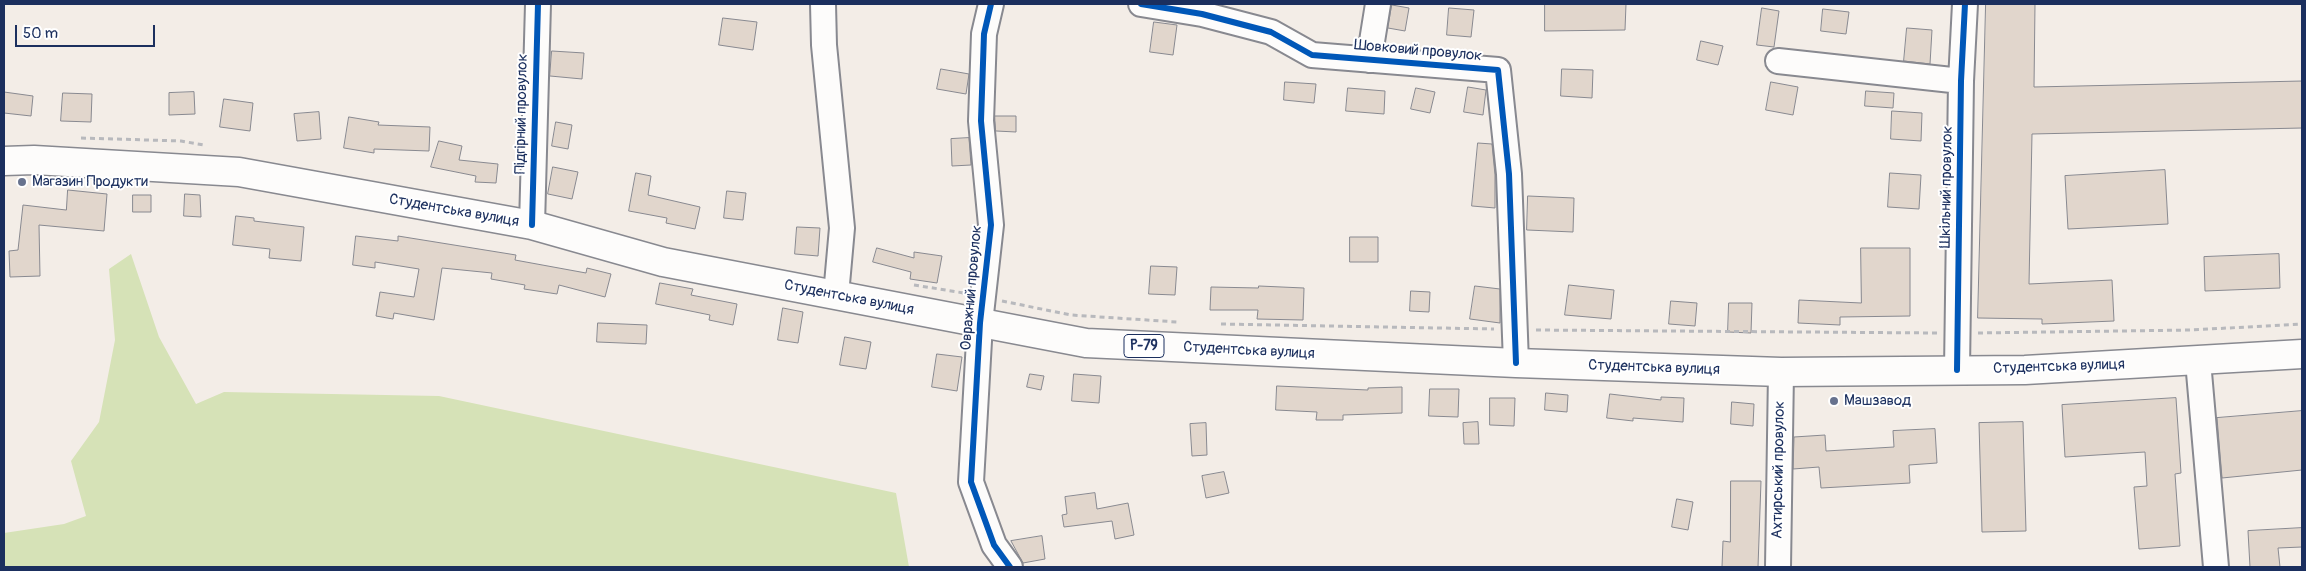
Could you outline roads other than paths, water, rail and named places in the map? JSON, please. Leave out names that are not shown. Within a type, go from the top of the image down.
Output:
[{"type":"main road","name":"Студентська вулиця","points":[[4,161],[34,160],[239,172],[532,225],[663,262],[1086,343],[1516,363],[1781,372],[2025,370],[2302,354]]},
{"type":"street","name":"Підгірний провулок","points":[[532,225],[538,4]]},
{"type":"street","points":[[823,4],[824,45],[842,228],[836,295]]},
{"type":"street","name":"Овражний провулок","points":[[991,4],[984,34],[981,121],[992,225],[980,323],[971,482],[994,545],[1010,567]]},
{"type":"street","name":"Шовковий провулок","points":[[1141,4],[1202,14],[1271,32],[1312,55],[1498,70],[1510,174],[1516,363]]},
{"type":"street","points":[[1369,60],[1378,4]]},
{"type":"street","name":"Шкільний провулок","points":[[1957,370],[1961,80],[1965,4]]},
{"type":"street","points":[[1778,61],[1961,80]]},
{"type":"street","points":[[2198,361],[2216,567]]},
{"type":"street","name":"Ахтирський провулок","points":[[1778,567],[1781,372]]},
{"type":"place","name":"Магазин Продукти","points":[[22,182]]},
{"type":"place","name":"Машзавод","points":[[1834,401]]}]
